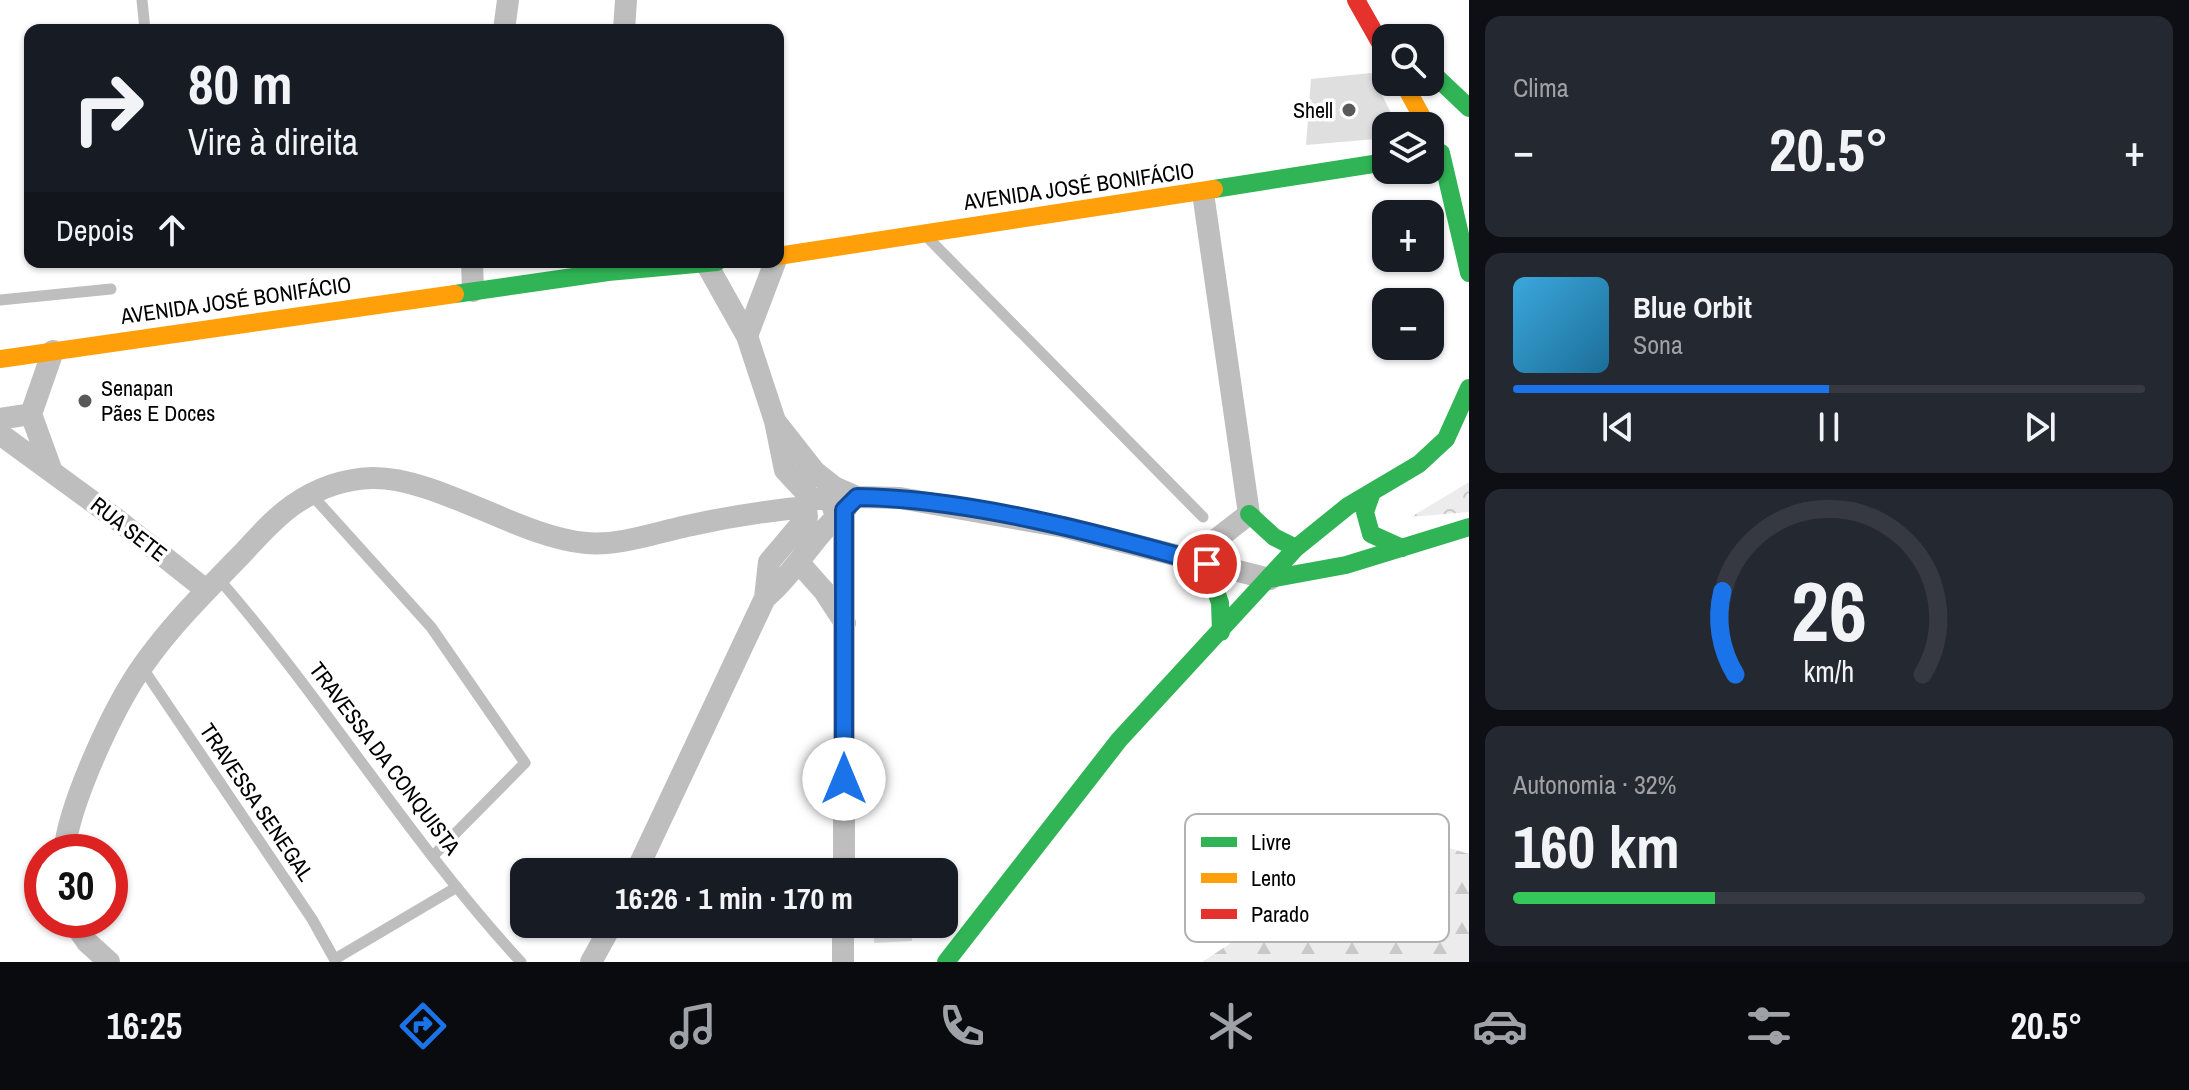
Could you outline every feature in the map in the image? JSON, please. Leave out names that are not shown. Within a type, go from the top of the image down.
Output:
[{"type":"street","points":[[505,24],[508,0]]},
{"type":"street","points":[[624,24],[626,0]]},
{"type":"street","points":[[1357,0],[1382,24]]},
{"type":"street","points":[[1357,0],[1372,27]]},
{"type":"street","points":[[1444,84],[1469,108]]},
{"type":"street","points":[[1444,153],[1463,151]]},
{"type":"street","points":[[1444,159],[1469,173]]},
{"type":"street","name":"AVENIDA JOSÉ BONIFÁCIO","points":[[784,255],[1203,193],[1372,164]]},
{"type":"street","points":[[1444,183],[1469,273]]},
{"type":"street","points":[[1203,193],[1249,514],[1274,537],[1296,548]]},
{"type":"street","points":[[472,268],[473,291]]},
{"type":"street","name":"AVENIDA JOSÉ BONIFÁCIO","points":[[0,359],[473,291],[602,268]]},
{"type":"street","points":[[713,268],[747,336],[775,421],[785,470],[826,511],[845,624],[844,858]]},
{"type":"street","points":[[747,336],[773,268]]},
{"type":"street","points":[[51,469],[31,414],[53,351]]},
{"type":"street","points":[[946,962],[1110,751],[1296,548],[1348,506],[1419,464],[1446,439],[1463,408],[1469,388]]},
{"type":"street","points":[[0,419],[31,414]]},
{"type":"street","points":[[765,598],[800,564],[834,487],[815,472],[775,421]]},
{"type":"street","name":"RUA SETE","points":[[0,434],[212,584]]},
{"type":"street","points":[[68,834],[73,813],[96,755],[142,666],[212,584],[273,522],[311,494],[350,479],[376,478],[409,484],[557,537],[586,543],[610,542],[747,513],[826,511],[900,498],[1064,527],[1270,579],[1346,565],[1469,527]]},
{"type":"street","points":[[1371,495],[1365,512],[1371,534],[1402,548]]},
{"type":"street","points":[[643,858],[765,598],[769,562],[826,511]]},
{"type":"street","points":[[1199,562],[1249,514]]},
{"type":"street","points":[[1199,562],[1220,603],[1221,632]]},
{"type":"street","points":[[800,564],[824,591],[845,624]]},
{"type":"street","points":[[84,938],[109,962]]},
{"type":"street","points":[[591,962],[604,938]]},
{"type":"street","points":[[843,938],[843,962]]},
{"type":"lane","points":[[142,0],[144,24]]},
{"type":"lane","points":[[923,233],[1203,517]]},
{"type":"lane","points":[[0,300],[111,289]]},
{"type":"lane","points":[[311,494],[431,627],[525,763],[433,856]]},
{"type":"lane","name":"TRAVESSA DA CONQUISTA","points":[[212,584],[269,637],[457,887],[521,962]]},
{"type":"lane","name":"TRAVESSA SENEGAL","points":[[142,666],[312,919],[335,961]]},
{"type":"lane","points":[[335,961],[457,887]]},
{"type":"green space","points":[[1469,482],[1469,512],[1411,517]]},
{"type":"green space","points":[[1449,848],[1469,854],[1469,962],[1202,962],[1232,942],[1449,942]]},
{"type":"building","name":"Shell","points":[[1371,73],[1372,96],[1382,96],[1390,112],[1372,112],[1372,139],[1306,145],[1311,79]]},
{"type":"building","points":[[874,938],[912,938],[912,941],[874,943]]},
{"type":"traffic: fast","points":[[1444,84],[1469,108]]},
{"type":"traffic: fast","points":[[1214,189],[1372,164]]},
{"type":"traffic: fast","points":[[1444,166],[1469,273]]},
{"type":"traffic: fast","points":[[455,294],[652,268]]},
{"type":"traffic: fast","points":[[946,962],[1119,740],[1296,548],[1348,506],[1419,464],[1446,439],[1469,388]]},
{"type":"traffic: fast","points":[[1371,495],[1365,512],[1371,534],[1402,548]]},
{"type":"traffic: fast","points":[[1249,514],[1274,537],[1296,548]]},
{"type":"traffic: fast","points":[[1270,579],[1346,565],[1469,527]]},
{"type":"traffic: fast","points":[[1207,564],[1220,603],[1221,632]]},
{"type":"traffic: slow","points":[[1411,96],[1419,112]]},
{"type":"traffic: slow","points":[[784,255],[1214,189]]},
{"type":"traffic: slow","points":[[0,359],[455,294]]},
{"type":"traffic: jam","points":[[1356,0],[1372,28]]},
{"type":"place","name":"Shell","points":[[1349,110]]},
{"type":"place","name":"Senapan Pães E Doces","points":[[85,401]]},
{"type":"route","points":[[844,779],[844,510],[857,497],[900,498],[1064,527],[1207,564]]}]
